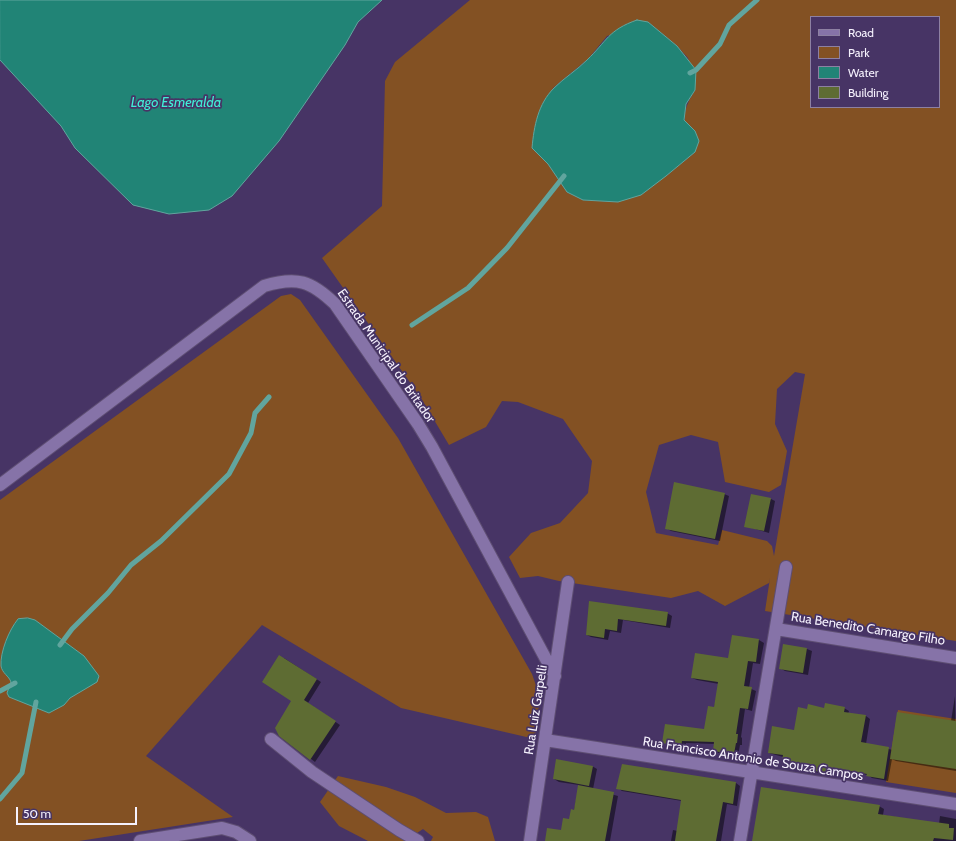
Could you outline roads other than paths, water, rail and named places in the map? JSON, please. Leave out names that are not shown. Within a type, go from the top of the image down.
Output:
[{"type":"street","name":"Estrada Municipal do Britador","points":[[0,485],[264,286],[281,281],[301,282],[320,289],[335,304],[418,424],[555,676]]},
{"type":"street","points":[[740,841],[750,773],[786,567]]},
{"type":"street","name":"Rua Luiz Garpelli","points":[[530,841],[568,582]]},
{"type":"street","name":"Rua Benedito Camargo Filho","points":[[776,629],[956,658]]},
{"type":"street","points":[[271,739],[312,772],[418,841]]},
{"type":"street","name":"Rua Francisco Antonio de Souza Campos","points":[[545,740],[956,804]]},
{"type":"street","points":[[140,841],[222,828],[236,832],[250,841]]},
{"type":"water","name":"Lago Esmeralda","points":[[0,0],[382,0],[358,22],[345,45],[279,141],[232,196],[209,210],[169,214],[133,205],[75,148],[61,126],[0,60]]},
{"type":"water","points":[[637,20],[648,22],[677,46],[696,70],[695,90],[686,104],[684,120],[695,131],[699,141],[695,152],[641,195],[618,202],[583,200],[567,192],[548,164],[532,148],[538,116],[544,101],[554,88],[583,64],[614,32]]},
{"type":"water","points":[[28,618],[35,620],[84,656],[99,676],[97,682],[70,698],[64,705],[49,713],[9,697],[7,693],[11,682],[1,666],[2,654],[11,629],[18,619]]},
{"type":"waterway","points":[[690,73],[696,70],[720,44],[729,25],[757,0]]},
{"type":"waterway","points":[[412,325],[468,288],[507,248],[564,176]]},
{"type":"waterway","points":[[60,645],[72,629],[108,593],[131,565],[161,541],[229,474],[251,433],[255,413],[269,397]]},
{"type":"waterway","points":[[0,691],[15,683]]},
{"type":"waterway","points":[[0,799],[22,773],[36,702]]}]
